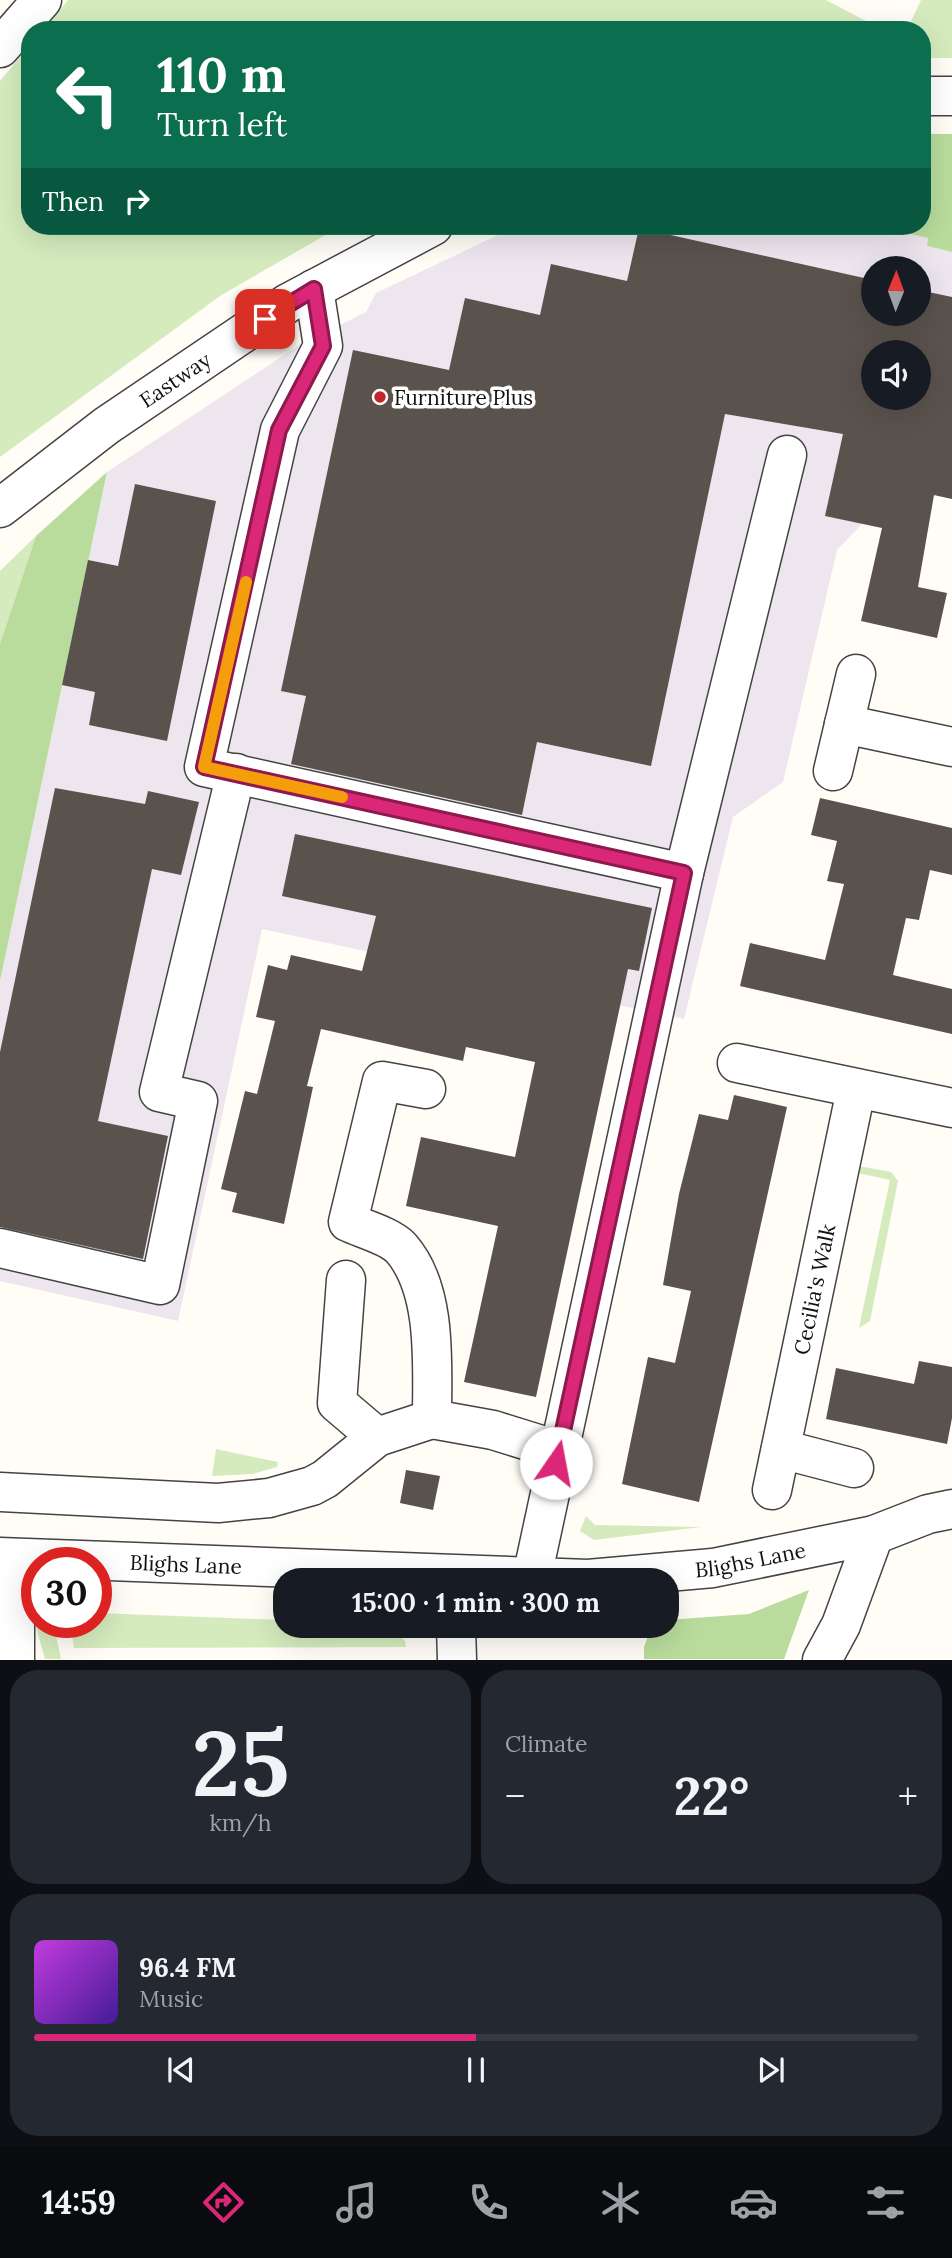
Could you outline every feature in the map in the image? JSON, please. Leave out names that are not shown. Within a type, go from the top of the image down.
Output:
[{"type":"street","points":[[24,21],[42,0]]},
{"type":"street","points":[[0,48],[21,24]]},
{"type":"street","points":[[931,96],[952,96]]},
{"type":"street","name":"Eastway","points":[[0,508],[106,426],[288,303],[416,235]]},
{"type":"street","points":[[314,289],[323,346],[279,430],[204,767],[684,873]]},
{"type":"street","points":[[534,1568],[684,873],[787,455]]},
{"type":"street","points":[[833,771],[856,674]]},
{"type":"street","points":[[844,724],[952,747]]},
{"type":"street","points":[[0,1248],[160,1285],[198,1101],[159,1092],[236,773]]},
{"type":"street","points":[[737,1063],[952,1108]]},
{"type":"street","points":[[426,1089],[382,1081],[348,1222],[400,1247],[424,1291],[432,1337],[432,1419]]},
{"type":"street","name":"Cecilia's Walk","points":[[772,1490],[856,1090]]},
{"type":"street","points":[[346,1280],[337,1403],[377,1437]]},
{"type":"street","points":[[0,1492],[218,1503],[269,1498],[312,1486],[325,1479],[377,1437],[432,1419],[493,1430],[538,1444],[556,1463]]},
{"type":"street","points":[[781,1448],[854,1468]]},
{"type":"street","name":"Blighs Lane","points":[[679,1570],[713,1567],[874,1535],[928,1514],[952,1509]]},
{"type":"street","points":[[822,1660],[841,1625],[874,1535]]},
{"type":"street","points":[[8,1558],[15,1660]]},
{"type":"street","name":"Blighs Lane","points":[[8,1558],[273,1569]]},
{"type":"street","points":[[456,1638],[457,1660]]},
{"type":"shaded area","points":[[498,235],[915,235],[929,238],[927,246],[952,252],[952,499],[908,490],[864,522],[837,550],[783,782],[733,817],[684,1019],[262,929],[178,1321],[0,1281],[0,981],[107,472],[298,346],[366,312],[376,293]]},
{"type":"green space","points":[[68,0],[826,0],[866,21],[50,21]]},
{"type":"green space","points":[[921,0],[952,0],[952,58],[931,58],[931,21],[911,21]]},
{"type":"green space","points":[[21,56],[21,235],[325,235],[220,296],[0,457],[0,81]]},
{"type":"green space","points":[[931,134],[952,134],[952,252],[927,246],[928,238],[914,235],[931,235]]},
{"type":"green space","points":[[107,472],[0,981],[0,644],[36,536]]},
{"type":"green space","points":[[36,536],[0,644],[0,571]]},
{"type":"green space","points":[[859,1166],[891,1172],[898,1181],[870,1321],[859,1328],[890,1180],[858,1173]]},
{"type":"green space","points":[[216,1449],[278,1462],[277,1467],[252,1474],[212,1476]]},
{"type":"green space","points":[[586,1516],[595,1525],[701,1527],[594,1540],[580,1531]]},
{"type":"green space","points":[[809,1590],[784,1659],[644,1659],[647,1638],[679,1638],[679,1619],[749,1614]]},
{"type":"green space","points":[[112,1614],[273,1620],[273,1638],[401,1638],[405,1640],[406,1647],[74,1648],[72,1638],[112,1638]]},
{"type":"green space","points":[[39,1638],[56,1638],[61,1659],[45,1659]]},
{"type":"building","points":[[637,235],[670,235],[861,277],[861,326],[931,326],[931,293],[952,297],[952,499],[934,495],[918,587],[947,593],[937,638],[861,621],[882,528],[825,516],[843,434],[725,414],[651,766],[537,742],[522,815],[291,764],[306,696],[281,691],[353,350],[449,370],[465,298],[540,315],[551,264],[627,281]]},
{"type":"building","points":[[135,484],[216,501],[167,741],[89,725],[95,692],[62,685],[88,560],[118,566]]},
{"type":"building","points":[[55,788],[145,804],[148,791],[199,802],[181,875],[152,869],[98,1121],[168,1136],[143,1259],[0,1227],[0,1052]]},
{"type":"building","points":[[820,798],[952,828],[952,875],[930,870],[919,920],[906,918],[893,975],[952,989],[952,1034],[740,986],[750,943],[825,960],[844,884],[827,881],[837,841],[811,835]]},
{"type":"building","points":[[295,834],[652,908],[639,971],[628,969],[536,1397],[464,1382],[498,1226],[406,1206],[421,1137],[515,1157],[535,1062],[466,1047],[463,1061],[321,1029],[307,1086],[313,1087],[284,1224],[232,1212],[237,1193],[221,1189],[245,1091],[257,1094],[275,1021],[256,1017],[268,965],[287,970],[291,955],[362,971],[376,916],[282,896]]},
{"type":"building","points":[[734,1095],[787,1107],[699,1502],[622,1484],[648,1357],[675,1363],[691,1291],[663,1285],[679,1194],[699,1114],[728,1120]]},
{"type":"building","points":[[919,1361],[952,1367],[952,1418],[947,1444],[826,1419],[836,1368],[914,1384]]},
{"type":"building","points":[[406,1470],[440,1476],[433,1510],[400,1503]]},
{"type":"slow traffic","points":[[246,582],[204,767],[342,797]]},
{"type":"place","name":"Furniture Plus","points":[[380,397]]},
{"type":"route","points":[[265,319],[314,289],[323,346],[279,430],[204,767],[684,873],[556,1463]]}]
